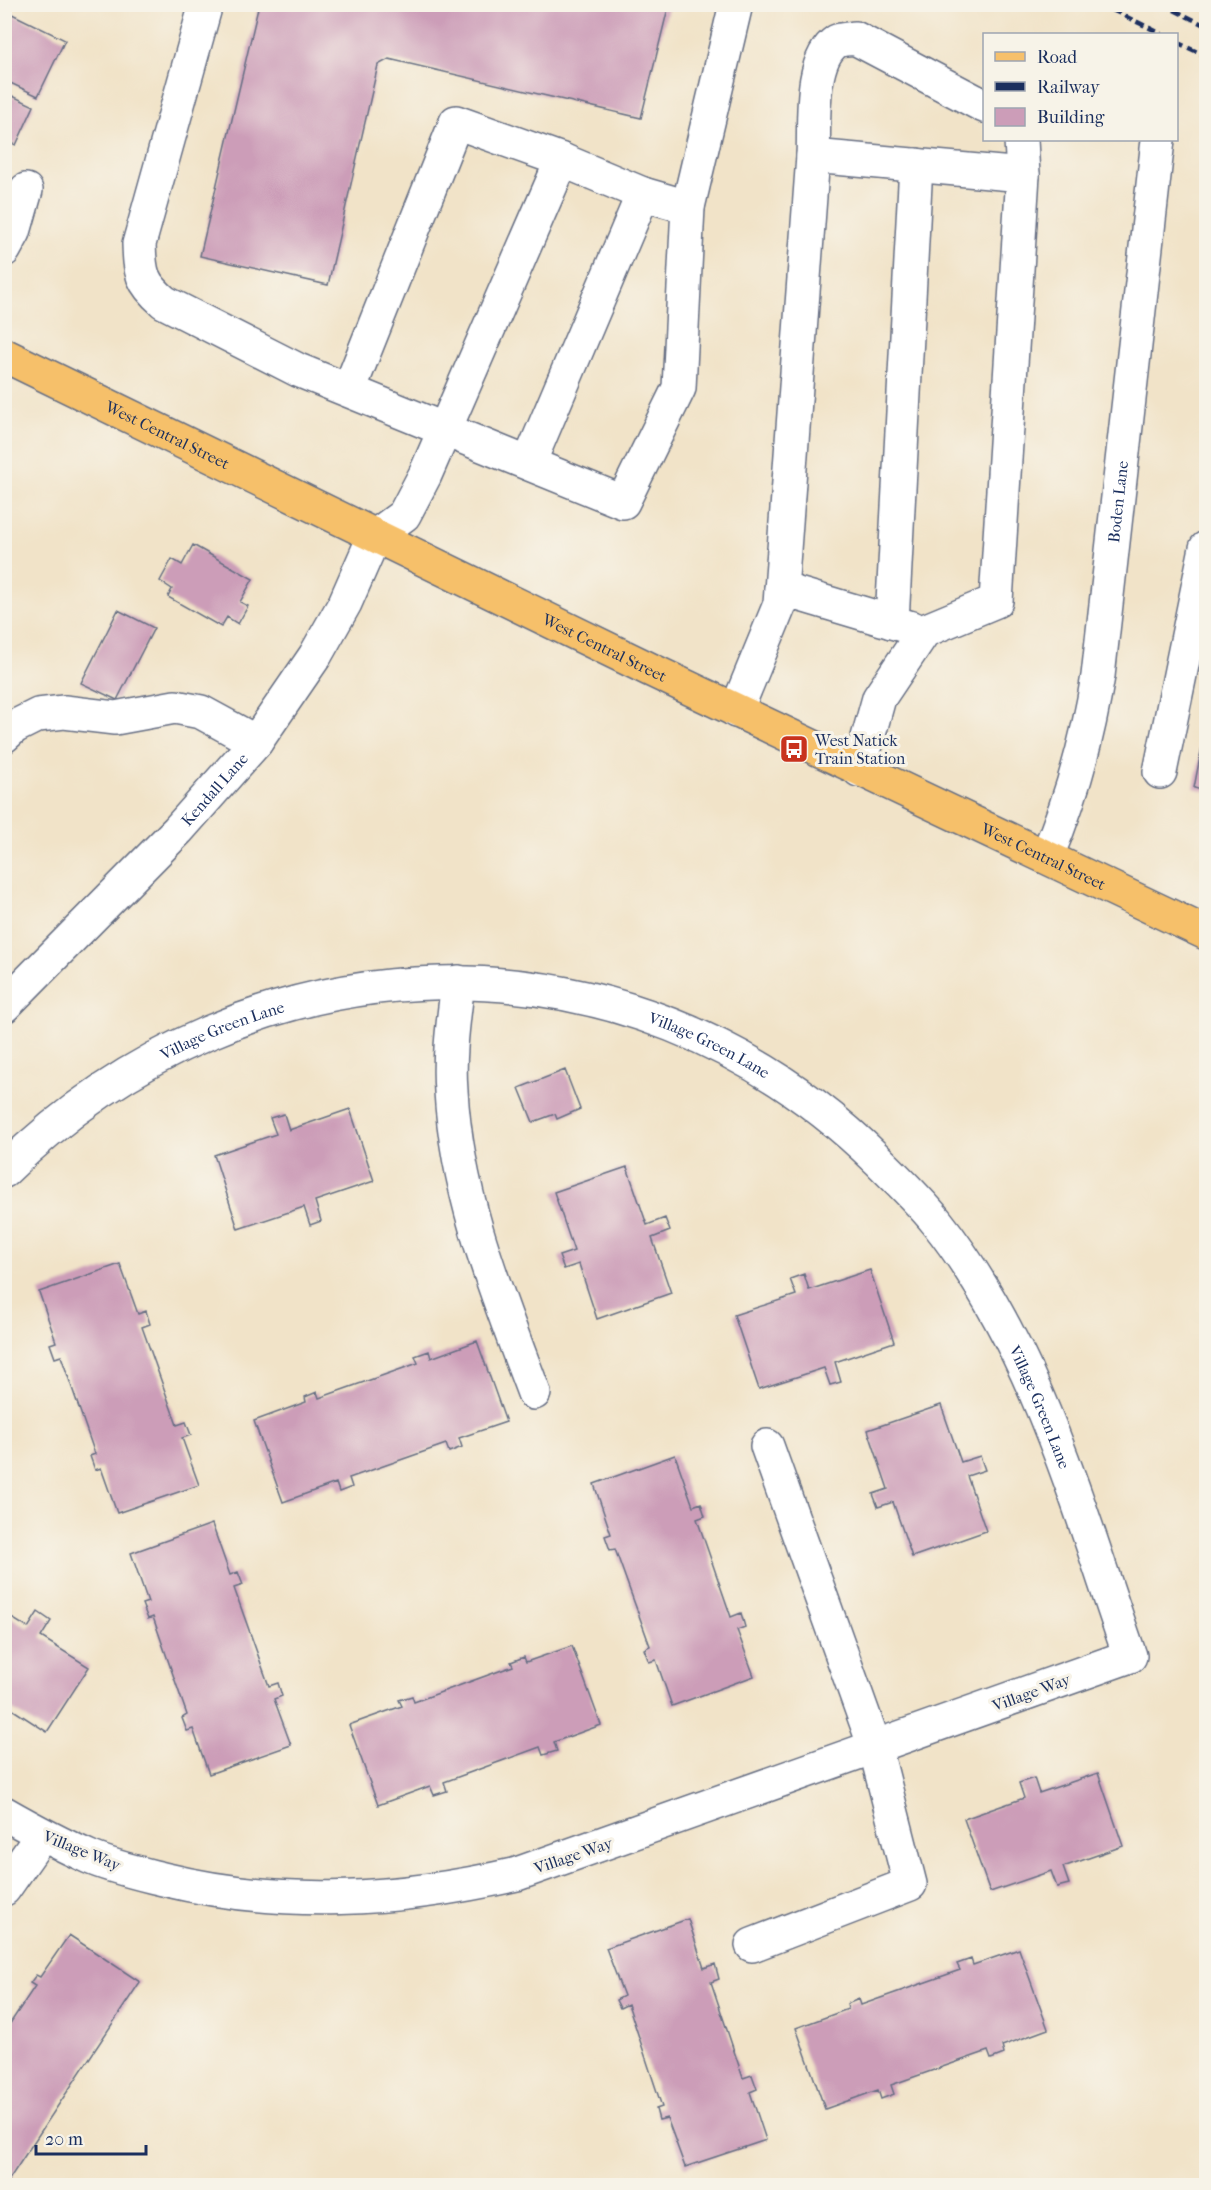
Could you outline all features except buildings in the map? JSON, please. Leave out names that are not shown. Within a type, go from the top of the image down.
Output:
[{"type":"main road","name":"West Central Street","points":[[4,355],[374,537],[859,770],[1047,856],[1206,933]]},
{"type":"street","points":[[206,4],[139,244],[140,271],[147,287],[164,302],[298,370],[623,502],[679,388],[688,207],[736,4]]},
{"type":"street","points":[[736,711],[780,604],[813,156],[816,77],[824,56],[838,40],[855,38],[983,105]]},
{"type":"street","points":[[349,390],[456,122],[562,160],[643,194],[688,207]]},
{"type":"street","points":[[859,770],[879,698],[924,631],[996,601],[1023,175],[1022,141]]},
{"type":"street","name":"Boden Lane","points":[[1047,856],[1065,813],[1086,743],[1098,676],[1158,141]]},
{"type":"street","points":[[813,156],[1023,175]]},
{"type":"street","points":[[374,537],[404,515],[425,475],[443,428],[562,160]]},
{"type":"street","points":[[892,622],[916,165]]},
{"type":"street","points":[[4,250],[14,232],[27,190]]},
{"type":"street","points":[[529,463],[643,194]]},
{"type":"street","name":"Kendall Lane","points":[[4,1006],[178,830],[256,742],[315,656],[345,603],[374,537]]},
{"type":"street","points":[[1160,772],[1206,548]]},
{"type":"street","points":[[781,589],[924,631]]},
{"type":"street","points":[[4,736],[14,727],[38,715],[64,712],[115,718],[175,707],[201,712],[256,742]]},
{"type":"street","points":[[458,982],[450,1090],[466,1198],[483,1255],[534,1393]]},
{"type":"street","name":"Village Green Lane","points":[[4,1171],[44,1133],[81,1103],[127,1073],[205,1032],[252,1014],[303,1000],[354,990],[458,982],[508,984],[616,1007],[669,1024],[722,1048],[774,1077],[816,1106],[854,1137],[935,1220],[970,1268],[1028,1374],[1050,1426],[1130,1656]]},
{"type":"street","points":[[752,1945],[910,1884],[875,1748],[767,1446]]},
{"type":"street","name":"Village Way","points":[[4,1813],[42,1835],[91,1858],[210,1890],[273,1898],[400,1896],[458,1888],[518,1874],[1130,1656]]},
{"type":"street","points":[[4,1889],[42,1835]]},
{"type":"railway","points":[[1100,4],[1160,33]]},
{"type":"railway","points":[[1162,4],[1206,26]]},
{"type":"railway","points":[[1178,43],[1206,56]]},
{"type":"place","name":"West Natick Train Station","points":[[794,749]]}]
